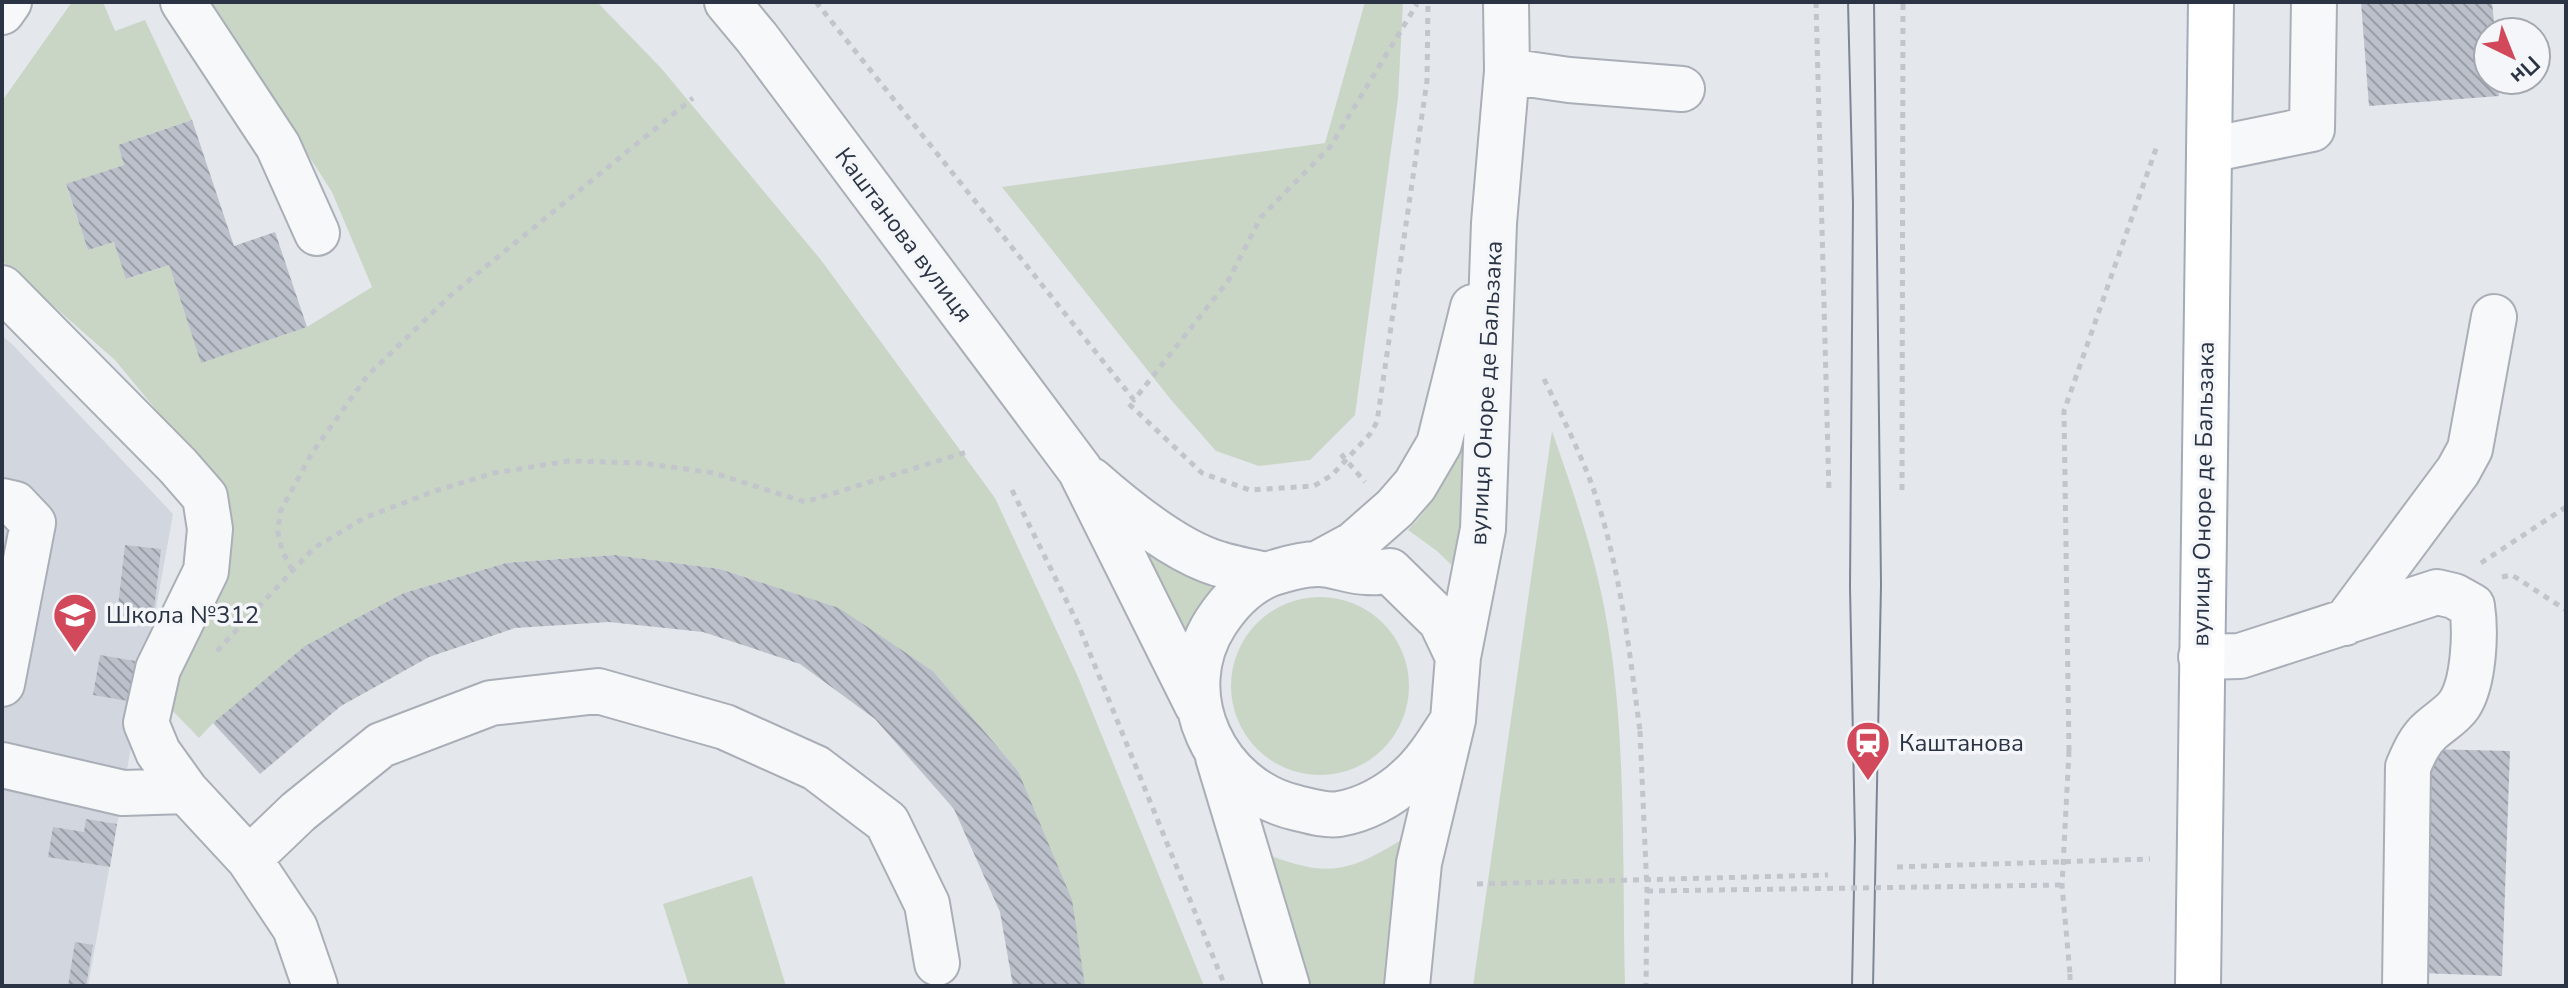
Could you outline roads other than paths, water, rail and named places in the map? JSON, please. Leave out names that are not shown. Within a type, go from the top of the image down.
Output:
[{"type":"main road","name":"вулиця Оноре де Бальзака","points":[[2198,986],[2211,2]]},
{"type":"street","points":[[2,12],[9,2]]},
{"type":"street","points":[[183,2],[278,146],[317,233]]},
{"type":"street","name":"Каштанова вулиця","points":[[727,2],[767,51],[1080,470],[1199,707]]},
{"type":"street","name":"вулиця Оноре де Бальзака","points":[[1458,657],[1483,529],[1494,223],[1507,71],[1506,2]]},
{"type":"street","points":[[2209,150],[2312,129],[2314,2]]},
{"type":"street","points":[[1507,71],[1569,80],[1682,89]]},
{"type":"street","name":"вулиця Оноре де Бальзака","points":[[1317,564],[1354,544],[1395,508],[1415,485],[1439,444],[1494,223]]},
{"type":"street","points":[[2,288],[205,497],[210,529],[206,571],[158,669],[146,723],[158,752],[186,791],[249,859],[295,928],[315,986]]},
{"type":"street","points":[[2345,623],[2458,471],[2470,449],[2494,317]]},
{"type":"street","name":"Каштанова вулиця","points":[[1080,470],[1128,513],[1180,545],[1216,564],[1267,575]]},
{"type":"street","points":[[2,501],[15,504],[33,523],[2,684]]},
{"type":"street","points":[[1287,986],[1217,754],[1205,730],[1197,681],[1201,655],[1211,630],[1225,608],[1245,589],[1267,575],[1317,564],[1344,566],[1363,573],[1390,571],[1441,621],[1458,657],[1453,720],[1419,863],[1407,986]]},
{"type":"street","points":[[2201,657],[2240,656],[2437,592],[2454,596],[2472,606],[2475,626],[2467,689],[2448,717],[2428,732],[2416,748],[2408,767],[2405,986]]},
{"type":"street","points":[[249,859],[298,812],[381,745],[491,703],[598,691],[725,727],[816,768],[887,822],[927,904],[937,963]]},
{"type":"street","points":[[1217,754],[1235,776],[1282,805],[1336,815],[1369,805],[1409,778],[1453,720]]},
{"type":"street","points":[[2,765],[123,793],[186,791]]},
{"type":"tram line","points":[[1848,2],[1853,204],[1850,587],[1855,839],[1852,986]]},
{"type":"tram line","points":[[1873,986],[1881,585],[1874,2]]},
{"type":"place","name":"Школа №312","points":[[75,654]]},
{"type":"place","name":"Каштанова","points":[[1868,782]]}]
